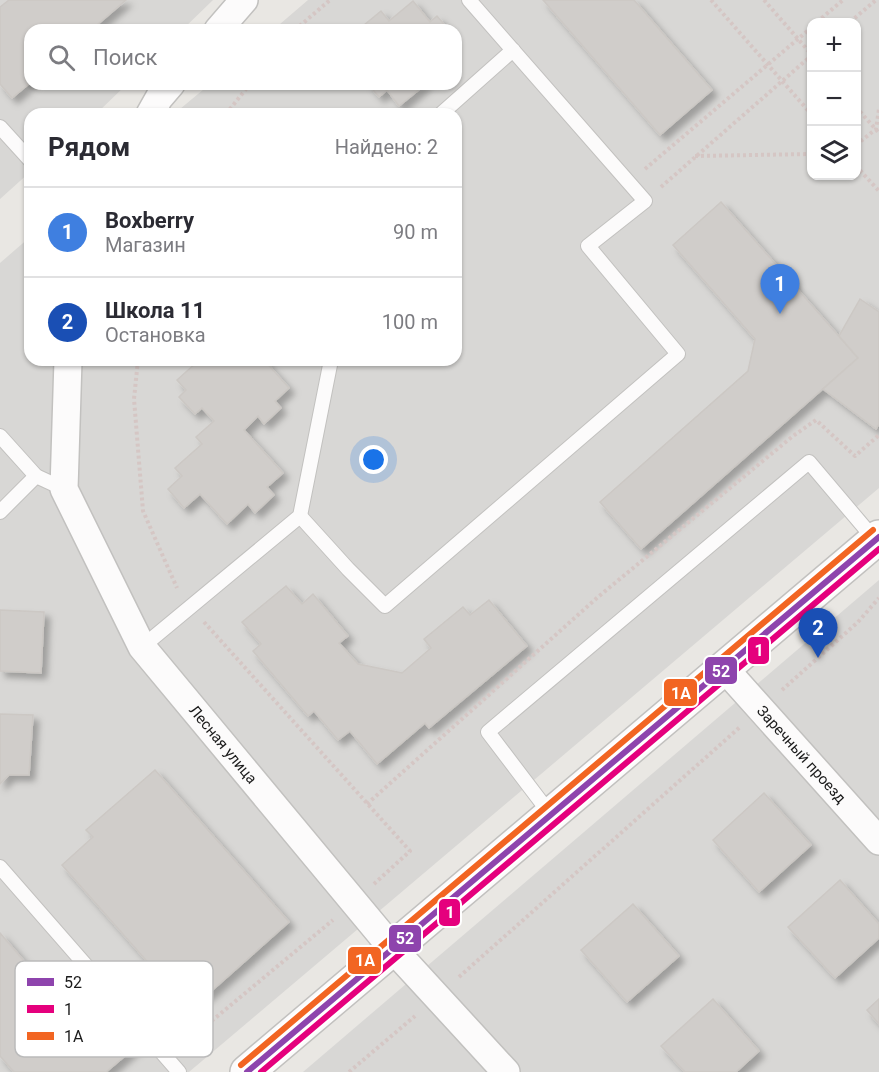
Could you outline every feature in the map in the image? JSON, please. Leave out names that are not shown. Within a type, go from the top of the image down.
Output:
[{"type":"street","points":[[223,24],[244,0]]},
{"type":"street","points":[[153,108],[166,90]]},
{"type":"street","name":"Лесная улица","points":[[68,366],[64,489],[142,647],[393,949],[506,1072]]},
{"type":"street","points":[[247,1072],[877,538]]},
{"type":"street","name":"Заречный проезд","points":[[724,668],[879,841]]},
{"type":"lane","points":[[300,516],[385,606],[678,354],[588,246],[645,201],[469,0]]},
{"type":"lane","points":[[448,108],[513,50]]},
{"type":"lane","points":[[0,127],[24,153]]},
{"type":"lane","points":[[142,647],[300,516],[330,366]]},
{"type":"lane","points":[[0,436],[36,476],[64,489]]},
{"type":"lane","points":[[551,815],[488,732],[808,462],[877,538]]},
{"type":"lane","points":[[0,512],[36,476]]},
{"type":"lane","points":[[0,867],[82,961]]},
{"type":"lane","points":[[166,1057],[179,1072]]},
{"type":"path","points":[[302,24],[330,0]]},
{"type":"path","points":[[711,0],[807,109]]},
{"type":"path","points":[[764,0],[807,49]]},
{"type":"path","points":[[822,18],[843,0]]},
{"type":"path","points":[[855,18],[876,0]]},
{"type":"path","points":[[629,183],[807,31]]},
{"type":"path","points":[[645,201],[807,59]]},
{"type":"path","points":[[231,108],[245,90]]},
{"type":"path","points":[[878,131],[879,109]]},
{"type":"path","points":[[861,112],[878,131]]},
{"type":"path","points":[[861,142],[878,131]]},
{"type":"path","points":[[695,156],[807,154]]},
{"type":"path","points":[[861,171],[879,191]]},
{"type":"path","points":[[349,1072],[437,997],[761,709],[858,622],[879,598]]},
{"type":"shaded area","points":[[0,0],[213,0],[188,24],[24,24],[24,90],[121,90],[102,108],[24,108],[24,177],[0,199]]},
{"type":"shaded area","points":[[308,0],[879,0],[879,488],[213,1052],[213,961],[15,961],[15,1057],[207,1057],[189,1072],[0,1072],[0,263],[24,242],[24,366],[462,366],[462,108],[181,108],[203,90],[462,90],[462,24],[280,24]]},
{"type":"shaded area","points":[[879,580],[879,1072],[303,1072]]},
{"type":"building","points":[[9,0],[126,0],[98,24],[24,24],[24,88],[12,98],[0,84],[0,7]]},
{"type":"building","points":[[543,0],[634,0],[712,90],[660,135]]},
{"type":"building","points":[[413,1],[430,22],[437,16],[444,24],[365,24],[381,11],[389,21]]},
{"type":"building","points":[[373,90],[387,90],[379,97]]},
{"type":"building","points":[[387,90],[419,90],[399,106]]},
{"type":"building","points":[[721,202],[858,358],[641,549],[600,502],[748,371],[755,339],[673,245]]},
{"type":"building","points":[[860,299],[879,312],[879,424],[876,429],[823,389],[858,358],[839,336]]},
{"type":"building","points":[[193,366],[269,366],[289,388],[275,401],[281,408],[264,424],[258,416],[244,430],[283,473],[267,487],[274,495],[255,513],[248,504],[227,524],[200,494],[184,508],[168,489],[182,476],[175,468],[202,444],[196,437],[214,421],[202,408],[195,414],[179,397],[186,390],[177,380]]},
{"type":"building","points":[[286,586],[302,604],[313,594],[348,636],[339,643],[358,664],[402,673],[431,648],[424,639],[463,607],[470,615],[489,600],[527,646],[429,728],[425,723],[377,764],[350,731],[338,740],[314,711],[308,716],[253,651],[261,644],[242,622]]},
{"type":"building","points":[[0,610],[44,612],[41,673],[0,671]]},
{"type":"building","points":[[0,714],[33,715],[29,775],[9,775],[0,784]]},
{"type":"building","points":[[155,770],[289,922],[213,990],[213,961],[147,961],[62,865],[93,837],[86,830]]},
{"type":"building","points":[[764,793],[811,845],[759,892],[713,840]]},
{"type":"building","points":[[840,880],[879,924],[879,938],[835,978],[788,927]]},
{"type":"building","points":[[633,904],[679,956],[627,1002],[581,950]]},
{"type":"building","points":[[0,933],[24,961],[15,961],[15,1057],[124,1057],[106,1072],[14,1072],[0,1056]]},
{"type":"building","points":[[713,999],[759,1051],[736,1072],[685,1072],[661,1046]]},
{"type":"building","points":[[879,999],[879,1024],[867,1010]]},
{"type":"transit line","name":"1А","points":[[241,1065],[873,530]]},
{"type":"transit line","name":"52","points":[[247,1072],[879,537]]},
{"type":"transit line","name":"1","points":[[261,1072],[879,549]]},
{"type":"place","name":"Boxberry","points":[[780,314]]},
{"type":"place","name":"Школа 11","points":[[818,658]]}]
